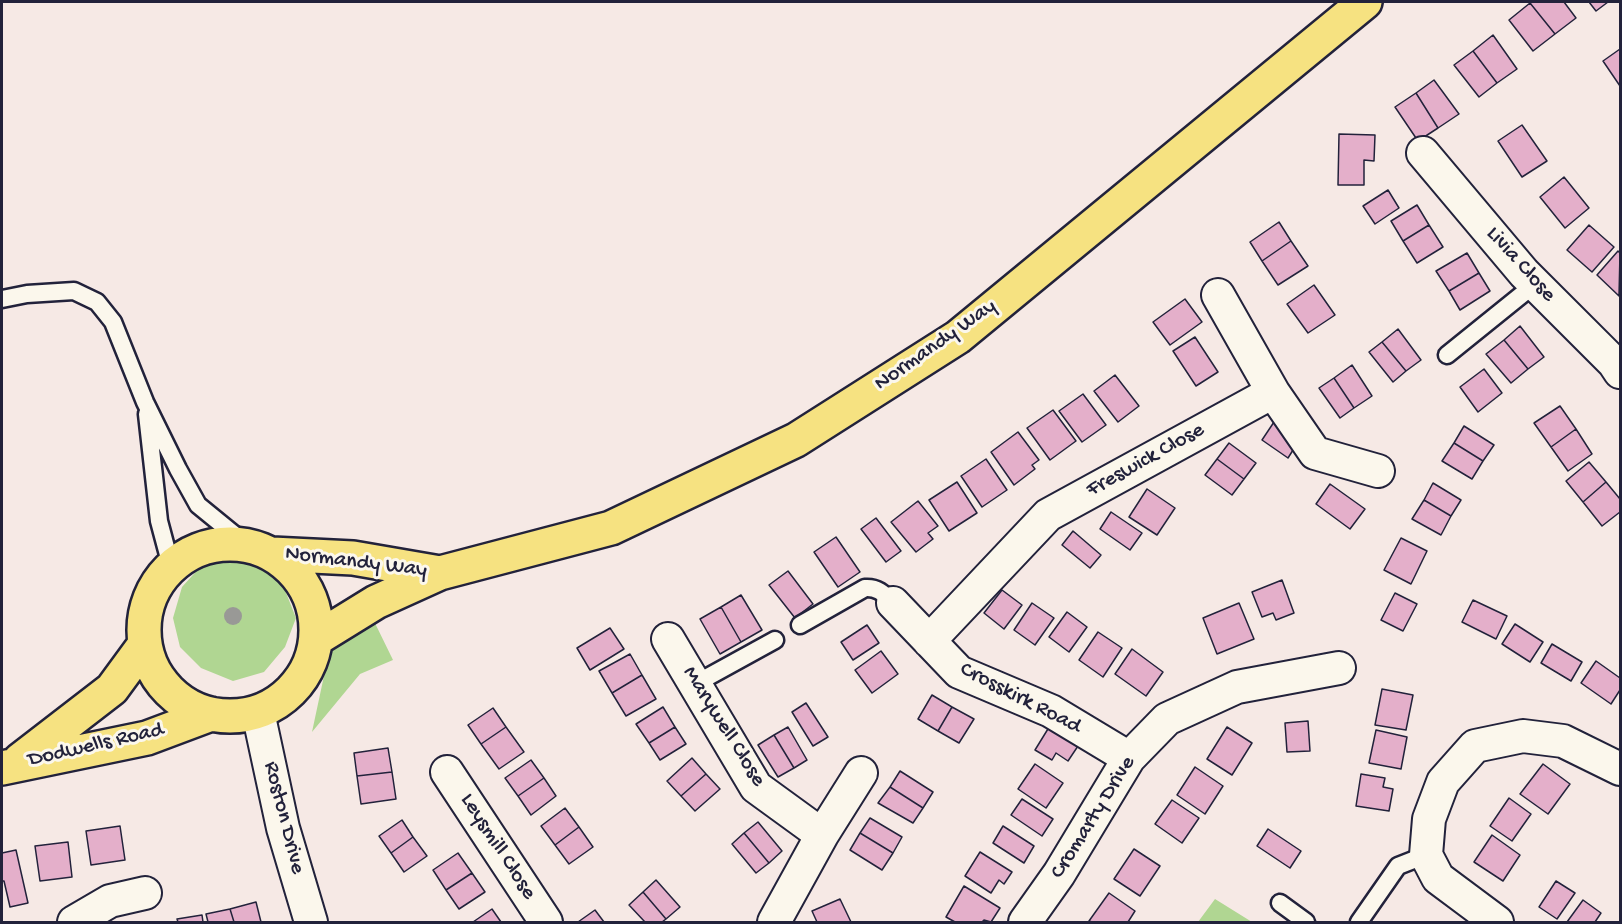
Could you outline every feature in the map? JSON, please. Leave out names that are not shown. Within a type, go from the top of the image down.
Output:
[{"type":"main road","name":"Normandy Way","points":[[316,639],[376,602],[440,573],[611,528],[796,440],[958,337],[1365,2]]},
{"type":"main road","points":[[220,544],[259,549],[292,569],[307,590],[315,614],[316,639],[310,663],[298,684],[280,701],[258,712],[235,716],[211,714],[187,705],[167,689],[153,668],[145,644],[145,616],[154,589],[171,566],[220,544]]},
{"type":"main road","name":"Normandy Way","points":[[259,549],[353,558],[440,573]]},
{"type":"main road","name":"Dodwells Road","points":[[8,767],[112,688],[145,644]]},
{"type":"main road","name":"Dodwells Road","points":[[8,767],[147,738],[211,714]]},
{"type":"street","name":"Livia Close","points":[[1423,153],[1524,273],[1618,364]]},
{"type":"street","points":[[1218,295],[1273,392],[1315,453],[1378,471]]},
{"type":"street","name":"Freswick Close","points":[[929,641],[1048,515],[1273,392]]},
{"type":"street","name":"Crosskirk Road","points":[[893,603],[959,672],[1051,711],[1130,758]]},
{"type":"street","name":"Marywell Close","points":[[668,639],[756,787],[822,835]]},
{"type":"street","name":"Cromarty Drive","points":[[1025,922],[1059,874],[1130,758],[1167,719],[1237,687],[1339,668]]},
{"type":"street","name":"Roston Drive","points":[[258,712],[283,828],[311,922]]},
{"type":"street","points":[[1497,922],[1438,878],[1426,855],[1429,819],[1443,782],[1475,746],[1523,736],[1563,741],[1620,769]]},
{"type":"street","name":"Leysmill Close","points":[[447,772],[546,922]]},
{"type":"street","points":[[774,922],[822,835],[861,773]]},
{"type":"street","points":[[74,922],[110,901],[145,893]]},
{"type":"lane","points":[[1447,356],[1535,284]]},
{"type":"lane","points":[[2,299],[27,294],[74,291],[97,302],[113,322],[145,402],[198,505],[259,549]]},
{"type":"lane","points":[[145,402],[159,521],[171,566]]},
{"type":"lane","points":[[800,625],[865,588],[874,588],[884,593],[893,603]]},
{"type":"lane","points":[[695,684],[775,640]]},
{"type":"lane","points":[[1359,922],[1398,866],[1426,855]]},
{"type":"lane","points":[[1280,903],[1306,922]]},
{"type":"green space","points":[[233,558],[259,566],[283,585],[296,618],[285,647],[264,672],[233,681],[201,668],[180,647],[173,618],[182,587],[201,566]]},
{"type":"green space","points":[[372,617],[393,660],[360,674],[312,732],[328,657],[340,639]]},
{"type":"green space","points":[[1215,899],[1252,922],[1198,922]]},
{"type":"building","points":[[1564,2],[1576,18],[1555,34],[1530,3]]},
{"type":"building","points":[[1589,2],[1608,2],[1596,11]]},
{"type":"building","points":[[1530,3],[1555,34],[1533,51],[1509,20]]},
{"type":"building","points":[[1493,35],[1517,69],[1497,83],[1473,51]]},
{"type":"building","points":[[1620,49],[1620,86],[1603,61]]},
{"type":"building","points":[[1473,51],[1497,83],[1479,97],[1454,65]]},
{"type":"building","points":[[1434,80],[1459,114],[1438,128],[1416,93]]},
{"type":"building","points":[[1416,93],[1438,128],[1418,141],[1395,107]]},
{"type":"building","points":[[1522,125],[1547,161],[1522,177],[1498,141]]},
{"type":"building","points":[[1339,134],[1375,135],[1374,161],[1364,160],[1364,185],[1338,185]]},
{"type":"building","points":[[1564,177],[1589,208],[1565,228],[1540,197]]},
{"type":"building","points":[[1388,190],[1399,208],[1375,224],[1363,206]]},
{"type":"building","points":[[1417,205],[1429,225],[1403,241],[1391,221]]},
{"type":"building","points":[[1279,222],[1291,241],[1262,261],[1250,242]]},
{"type":"building","points":[[1429,225],[1443,247],[1417,263],[1403,241]]},
{"type":"building","points":[[1589,225],[1614,247],[1592,272],[1567,250]]},
{"type":"building","points":[[1291,241],[1308,266],[1278,285],[1262,261]]},
{"type":"building","points":[[1618,251],[1620,253],[1619,296],[1597,275]]},
{"type":"building","points":[[1467,253],[1479,273],[1449,291],[1436,271]]},
{"type":"building","points":[[1479,273],[1490,291],[1460,310],[1449,291]]},
{"type":"building","points":[[1314,285],[1335,315],[1308,333],[1287,304]]},
{"type":"building","points":[[1185,299],[1202,322],[1170,345],[1153,322]]},
{"type":"building","points":[[1520,326],[1544,357],[1528,369],[1504,340]]},
{"type":"building","points":[[1398,329],[1421,360],[1406,371],[1382,342]]},
{"type":"building","points":[[1195,337],[1218,372],[1196,386],[1173,351]]},
{"type":"building","points":[[1504,340],[1528,369],[1511,383],[1486,354]]},
{"type":"building","points":[[1382,342],[1406,371],[1393,382],[1369,352]]},
{"type":"building","points":[[1352,365],[1372,396],[1354,408],[1334,378]]},
{"type":"building","points":[[1484,369],[1502,393],[1478,412],[1460,387]]},
{"type":"building","points":[[1115,375],[1139,406],[1118,422],[1094,391]]},
{"type":"building","points":[[1334,378],[1354,408],[1340,418],[1319,388]]},
{"type":"building","points":[[1083,394],[1106,425],[1082,442],[1059,411]]},
{"type":"building","points":[[1560,406],[1576,429],[1551,447],[1534,423]]},
{"type":"building","points":[[1053,410],[1076,441],[1050,460],[1027,428]]},
{"type":"building","points":[[1274,422],[1300,439],[1288,458],[1262,440]]},
{"type":"building","points":[[1464,426],[1494,445],[1483,461],[1454,443]]},
{"type":"building","points":[[1576,429],[1592,454],[1568,471],[1551,447]]},
{"type":"building","points":[[1018,432],[1039,460],[1032,465],[1035,469],[1014,485],[991,452]]},
{"type":"building","points":[[1229,443],[1256,463],[1244,479],[1217,459]]},
{"type":"building","points":[[1454,443],[1483,461],[1472,479],[1442,461]]},
{"type":"building","points":[[986,459],[1007,490],[982,507],[961,476]]},
{"type":"building","points":[[1217,459],[1244,479],[1232,495],[1205,475]]},
{"type":"building","points":[[1589,462],[1606,482],[1583,502],[1566,481]]},
{"type":"building","points":[[957,482],[977,513],[949,531],[929,500]]},
{"type":"building","points":[[1606,482],[1620,499],[1620,512],[1602,526],[1583,502]]},
{"type":"building","points":[[1433,483],[1461,500],[1451,516],[1424,500]]},
{"type":"building","points":[[1330,484],[1365,509],[1350,529],[1316,504]]},
{"type":"building","points":[[1147,489],[1175,508],[1157,535],[1129,517]]},
{"type":"building","points":[[1424,500],[1451,516],[1441,535],[1412,519]]},
{"type":"building","points":[[918,501],[938,526],[928,533],[933,539],[916,552],[891,522]]},
{"type":"building","points":[[1111,512],[1142,533],[1130,550],[1100,529]]},
{"type":"building","points":[[876,518],[901,551],[886,562],[861,529]]},
{"type":"building","points":[[1073,531],[1101,555],[1090,568],[1062,545]]},
{"type":"building","points":[[836,537],[860,572],[838,587],[814,552]]},
{"type":"building","points":[[1401,538],[1427,551],[1411,584],[1384,570]]},
{"type":"building","points":[[788,571],[813,604],[795,618],[769,585]]},
{"type":"building","points":[[1282,580],[1294,613],[1276,620],[1273,613],[1262,617],[1252,592]]},
{"type":"building","points":[[1002,590],[1022,605],[1004,629],[984,613]]},
{"type":"building","points":[[1395,593],[1417,604],[1403,631],[1381,620]]},
{"type":"building","points":[[741,595],[762,630],[741,642],[721,607]]},
{"type":"building","points":[[1473,600],[1507,616],[1496,639],[1462,622]]},
{"type":"building","points":[[1032,603],[1054,618],[1035,645],[1014,630]]},
{"type":"building","points":[[1239,603],[1254,639],[1217,654],[1203,618]]},
{"type":"building","points":[[721,607],[741,642],[720,654],[700,619]]},
{"type":"building","points":[[1067,612],[1087,627],[1069,652],[1049,637]]},
{"type":"building","points":[[1515,624],[1543,642],[1530,662],[1502,644]]},
{"type":"building","points":[[867,625],[879,643],[853,660],[841,642]]},
{"type":"building","points":[[610,628],[624,649],[590,670],[577,648]]},
{"type":"building","points":[[1098,632],[1122,648],[1103,677],[1079,660]]},
{"type":"building","points":[[1552,644],[1582,662],[1571,681],[1541,663]]},
{"type":"building","points":[[1132,649],[1163,672],[1146,696],[1115,674]]},
{"type":"building","points":[[881,651],[898,674],[872,693],[855,670]]},
{"type":"building","points":[[630,654],[642,675],[612,693],[599,671]]},
{"type":"building","points":[[1596,661],[1620,678],[1620,690],[1611,704],[1581,683]]},
{"type":"building","points":[[642,675],[656,699],[626,716],[612,693]]},
{"type":"building","points":[[1382,689],[1413,695],[1406,730],[1375,725]]},
{"type":"building","points":[[932,695],[952,707],[938,731],[918,719]]},
{"type":"building","points":[[806,703],[828,737],[813,746],[792,712]]},
{"type":"building","points":[[663,707],[675,727],[649,743],[636,724]]},
{"type":"building","points":[[952,707],[974,719],[959,743],[938,731]]},
{"type":"building","points":[[493,708],[506,727],[481,744],[468,725]]},
{"type":"building","points":[[1308,721],[1310,751],[1287,752],[1285,723]]},
{"type":"building","points":[[1051,724],[1080,743],[1068,761],[1056,753],[1052,760],[1035,750]]},
{"type":"building","points":[[506,727],[524,752],[499,769],[481,744]]},
{"type":"building","points":[[675,727],[686,744],[660,760],[649,743]]},
{"type":"building","points":[[788,727],[807,760],[794,768],[774,735]]},
{"type":"building","points":[[1227,727],[1252,743],[1232,775],[1207,759]]},
{"type":"building","points":[[1376,730],[1407,737],[1401,769],[1369,763]]},
{"type":"building","points":[[774,735],[794,768],[778,777],[758,745]]},
{"type":"building","points":[[388,748],[392,772],[357,776],[354,753]]},
{"type":"building","points":[[692,758],[706,774],[681,796],[667,781]]},
{"type":"building","points":[[531,760],[544,778],[518,796],[505,778]]},
{"type":"building","points":[[1035,764],[1063,783],[1046,808],[1018,789]]},
{"type":"building","points":[[1543,764],[1570,784],[1548,814],[1520,794]]},
{"type":"building","points":[[1195,767],[1223,786],[1205,814],[1177,795]]},
{"type":"building","points":[[900,771],[933,792],[923,808],[890,787]]},
{"type":"building","points":[[392,772],[396,799],[361,804],[357,776]]},
{"type":"building","points":[[706,774],[720,789],[695,811],[681,796]]},
{"type":"building","points":[[1361,774],[1385,778],[1383,787],[1393,789],[1389,811],[1356,806]]},
{"type":"building","points":[[544,778],[556,796],[531,815],[518,796]]},
{"type":"building","points":[[890,787],[923,808],[913,823],[878,803]]},
{"type":"building","points":[[1509,798],[1531,814],[1512,841],[1490,826]]},
{"type":"building","points":[[1022,799],[1053,819],[1042,836],[1011,815]]},
{"type":"building","points":[[1172,800],[1199,818],[1182,843],[1155,824]]},
{"type":"building","points":[[565,808],[579,827],[555,845],[541,826]]},
{"type":"building","points":[[870,818],[902,837],[893,853],[860,833]]},
{"type":"building","points":[[402,820],[413,837],[391,853],[379,836]]},
{"type":"building","points":[[758,822],[782,851],[769,863],[744,833]]},
{"type":"building","points":[[120,826],[125,860],[91,865],[86,831]]},
{"type":"building","points":[[1003,826],[1034,846],[1024,863],[993,843]]},
{"type":"building","points":[[579,827],[593,847],[569,864],[555,845]]},
{"type":"building","points":[[1268,829],[1301,851],[1290,868],[1257,846]]},
{"type":"building","points":[[744,833],[769,863],[756,873],[732,844]]},
{"type":"building","points":[[860,833],[893,853],[882,870],[850,850]]},
{"type":"building","points":[[1492,835],[1520,855],[1503,881],[1474,862]]},
{"type":"building","points":[[413,837],[427,856],[404,872],[391,853]]},
{"type":"building","points":[[68,842],[72,877],[40,881],[35,846]]},
{"type":"building","points":[[1134,849],[1160,866],[1140,896],[1114,879]]},
{"type":"building","points":[[16,850],[28,903],[10,907],[4,881],[2,881],[2,853]]},
{"type":"building","points":[[980,852],[1012,872],[1004,884],[999,880],[991,893],[965,876]]},
{"type":"building","points":[[458,853],[472,873],[446,890],[433,870]]},
{"type":"building","points":[[472,873],[485,892],[459,909],[446,890]]},
{"type":"building","points":[[656,880],[680,907],[666,919],[643,892]]},
{"type":"building","points":[[1556,881],[1575,893],[1557,919],[1539,907]]},
{"type":"building","points":[[964,886],[1000,908],[991,922],[984,920],[982,922],[955,922],[946,917]]},
{"type":"building","points":[[643,892],[666,919],[662,922],[645,922],[629,905]]},
{"type":"building","points":[[1109,893],[1135,911],[1128,922],[1089,921]]},
{"type":"building","points":[[840,899],[851,922],[817,922],[812,911]]},
{"type":"building","points":[[1583,900],[1601,913],[1595,922],[1567,922]]},
{"type":"building","points":[[256,902],[261,922],[234,922],[230,909]]},
{"type":"building","points":[[230,909],[234,922],[208,922],[206,914]]},
{"type":"building","points":[[492,909],[501,922],[473,922]]},
{"type":"building","points":[[595,910],[604,922],[578,922]]},
{"type":"building","points":[[202,915],[203,922],[178,922],[177,919]]}]
